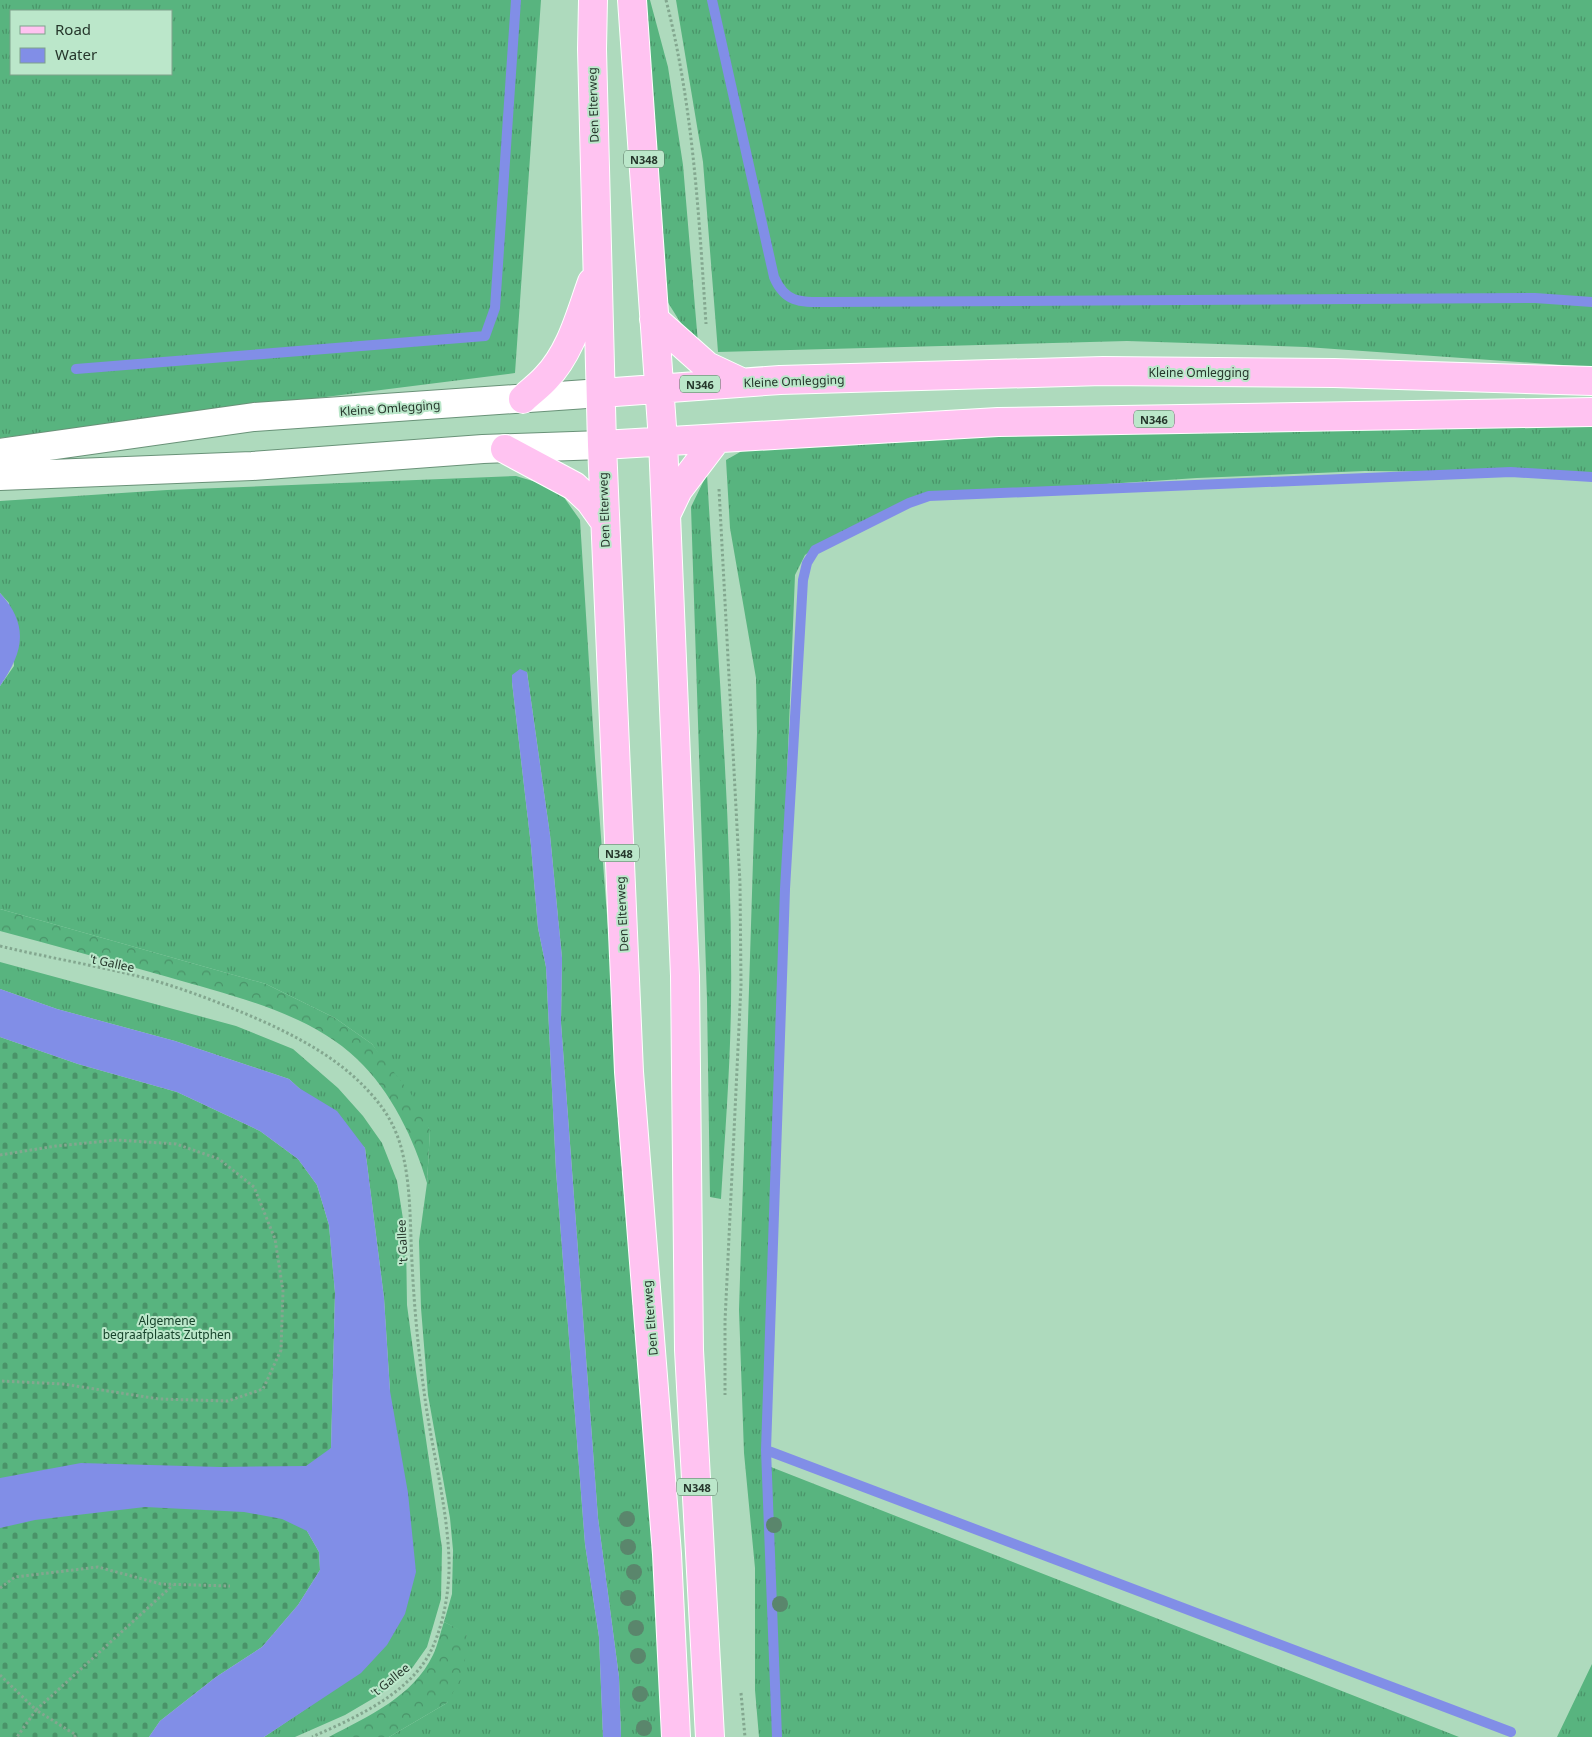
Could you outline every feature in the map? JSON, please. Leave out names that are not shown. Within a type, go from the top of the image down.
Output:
[{"type":"main road","name":"Den Elterweg","points":[[593,0],[592,49],[602,445],[629,1072],[667,1554],[676,1737]]},
{"type":"main road","name":"N348","points":[[632,0],[663,442],[684,976],[689,1350],[710,1737]]},
{"type":"main road","points":[[522,399],[546,378],[562,357],[572,336],[598,266]]},
{"type":"main road","points":[[654,319],[707,366],[742,383]]},
{"type":"main road","name":"Kleine Omlegging","points":[[601,393],[742,383],[1104,371],[1334,372],[1592,381]]},
{"type":"main road","name":"N346","points":[[602,445],[716,440],[853,429],[998,422],[1592,412]]},
{"type":"main road","points":[[665,518],[678,490],[716,440]]},
{"type":"main road","points":[[505,449],[574,486],[590,501],[605,522]]},
{"type":"street","name":"Kleine Omlegging","points":[[0,453],[254,417],[601,393]]},
{"type":"street","points":[[0,476],[252,466],[505,449],[602,445]]},
{"type":"path","points":[[666,0],[674,32],[691,139],[706,314]]},
{"type":"path","points":[[720,507],[740,883],[741,985],[725,1321],[725,1399]]},
{"type":"path","name":"'t Gallee","points":[[0,946],[148,979],[199,995],[300,1039],[336,1061],[372,1094],[386,1113],[398,1135],[407,1178],[413,1286],[424,1393],[440,1484],[449,1559],[447,1591],[437,1630],[427,1657],[412,1678],[382,1700],[312,1737]]},
{"type":"path","points":[[0,1155],[56,1146],[117,1140],[176,1144],[219,1159],[254,1187],[275,1240],[283,1291],[281,1350],[262,1388],[228,1401],[160,1399],[63,1384],[0,1381]]},
{"type":"path","points":[[0,1588],[15,1577],[98,1567],[161,1584],[230,1586]]},
{"type":"path","points":[[17,1737],[36,1710],[173,1584]]},
{"type":"path","points":[[0,1675],[36,1710],[76,1735],[74,1737]]},
{"type":"path","points":[[741,1687],[745,1737]]},
{"type":"green space","points":[[0,0],[541,0],[515,373],[0,438]]},
{"type":"green space","points":[[640,0],[650,0],[668,67],[683,165],[698,343],[692,341],[667,301],[645,84]]},
{"type":"green space","points":[[676,0],[1592,0],[1592,367],[1306,347],[1127,341],[718,352],[703,162]]},
{"type":"green space","points":[[1592,420],[1592,473],[1365,471],[1197,478],[1000,491],[919,499],[817,546],[805,555],[795,575],[771,1177],[771,1467],[1459,1737],[759,1737],[755,1690],[755,1568],[744,1453],[739,1310],[757,733],[756,678],[730,528],[726,460],[749,447],[781,441]]},
{"type":"green space","points":[[707,474],[724,740],[731,940],[730,1055],[721,1199],[710,1197],[707,1000],[691,507]]},
{"type":"green space","points":[[516,476],[536,482],[563,496],[580,520],[595,758],[665,1677],[662,1737],[621,1737],[619,1677],[598,1518],[561,1023],[562,958],[550,835],[527,672],[512,682],[531,846],[538,928],[546,967],[556,1171],[585,1544],[599,1637],[603,1737],[389,1737],[447,1703],[467,1634],[444,1622],[452,1594],[453,1550],[450,1518],[428,1395],[421,1308],[419,1241],[427,1183],[430,1130],[372,1044],[335,1018],[266,984],[0,909],[0,686],[14,666],[9,603],[0,593],[0,501],[167,490]]},
{"type":"green space","points":[[0,909],[266,984],[335,1018],[372,1044],[411,1094],[430,1130],[427,1183],[408,1133],[391,1101],[369,1072],[338,1043],[316,1029],[293,1018],[242,999],[0,931]]},
{"type":"green space","points":[[0,962],[236,1026],[293,1049],[338,1088],[363,1116],[382,1143],[397,1181],[406,1238],[407,1305],[442,1548],[441,1599],[427,1647],[410,1671],[379,1695],[345,1715],[295,1737],[264,1737],[310,1706],[390,1391],[384,1298],[365,1148],[289,1079],[175,1041],[57,1009],[0,989]]},
{"type":"green space","name":"Algemene begraafplaats Zutphen","points":[[0,1037],[78,1064],[177,1092],[260,1131],[298,1159],[317,1185],[329,1225],[335,1293],[331,1448],[307,1531],[319,1552],[320,1570],[298,1605],[262,1647],[216,1677],[160,1721],[149,1737],[0,1737]]},
{"type":"green space","points":[[444,1622],[467,1633],[464,1673],[447,1703],[389,1737],[329,1737],[374,1713],[402,1694],[414,1683],[433,1655]]},
{"type":"green space","points":[[1592,1664],[1592,1737],[1557,1737]]},
{"type":"water","points":[[0,593],[10,605],[16,617],[20,640],[14,662],[0,686]]},
{"type":"water","points":[[520,669],[527,672],[550,835],[562,958],[561,1023],[598,1518],[619,1677],[621,1737],[603,1737],[599,1637],[585,1544],[556,1171],[546,967],[538,928],[531,846],[512,682],[512,675]]},
{"type":"water","points":[[0,989],[57,1009],[175,1041],[289,1079],[299,1088],[337,1111],[365,1148],[384,1298],[390,1391],[408,1493],[416,1572],[405,1614],[387,1645],[361,1673],[264,1737],[149,1737],[160,1721],[216,1677],[262,1647],[298,1605],[320,1570],[319,1552],[307,1531],[282,1519],[244,1512],[145,1507],[35,1520],[0,1528],[0,1478],[81,1463],[220,1467],[306,1466],[331,1448],[335,1293],[329,1225],[317,1185],[298,1159],[260,1131],[177,1092],[78,1064],[0,1037]]},
{"type":"waterway","points":[[76,369],[485,336],[495,308],[516,0]]},
{"type":"waterway","points":[[712,0],[774,277],[784,293],[796,300],[820,302],[1535,298],[1592,302]]},
{"type":"waterway","points":[[777,1737],[766,1450],[785,889],[803,580],[807,563],[815,550],[909,503],[929,496],[1511,472],[1592,477]]},
{"type":"waterway","points":[[766,1450],[1511,1732]]}]
